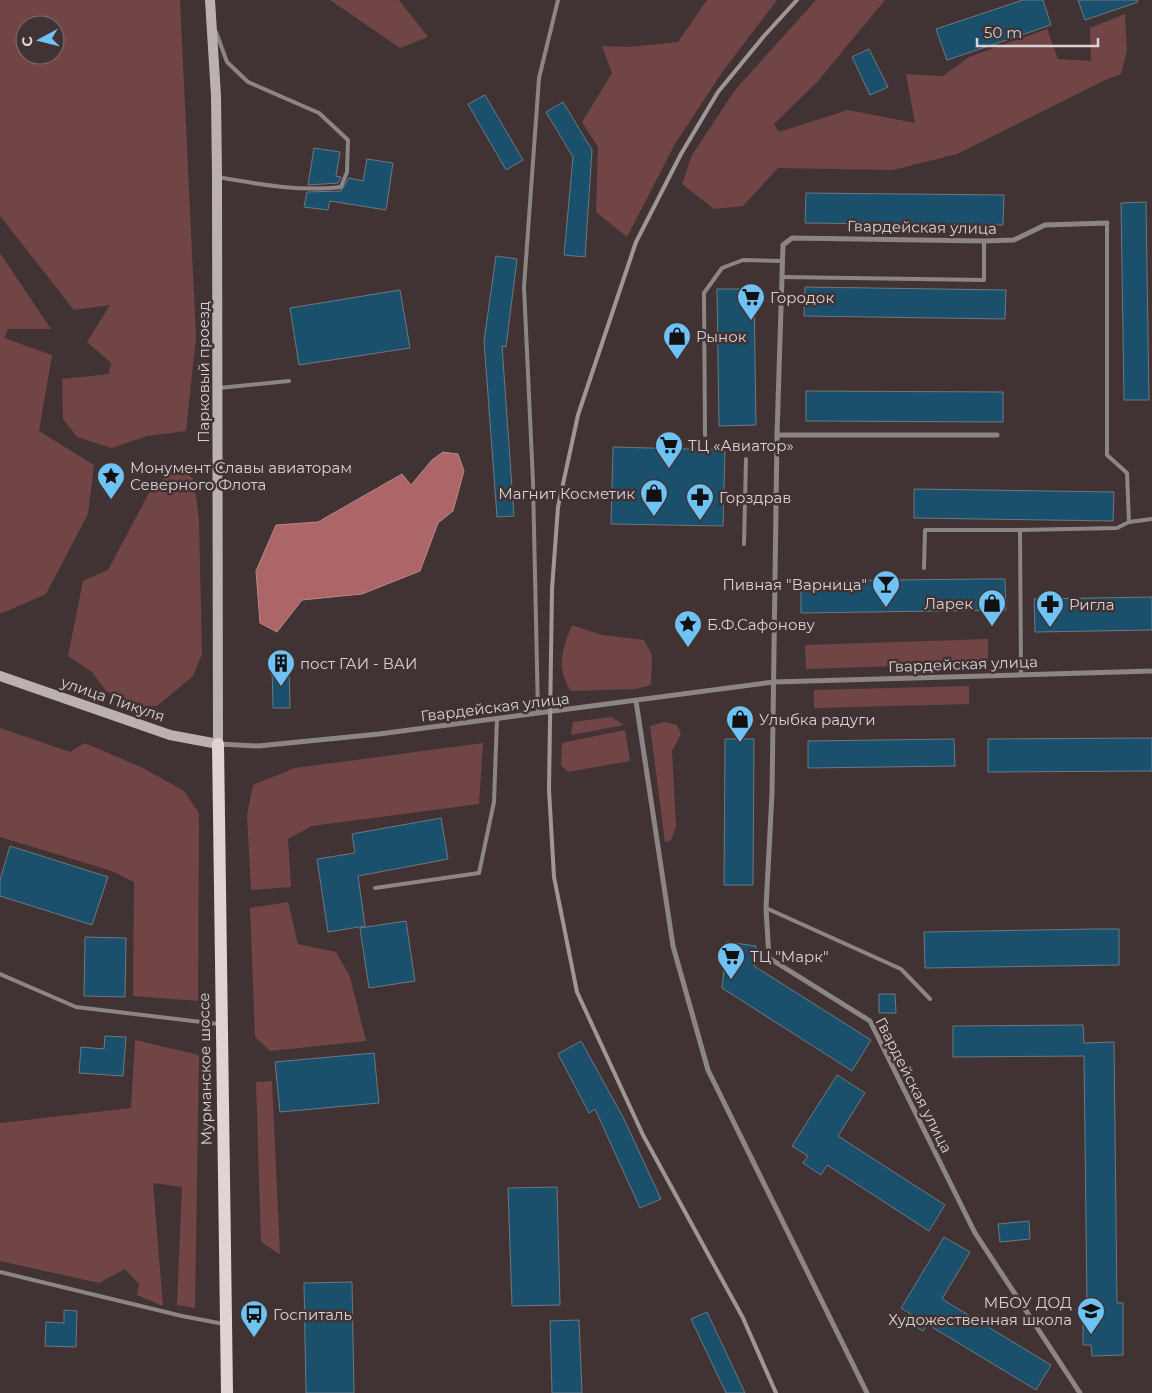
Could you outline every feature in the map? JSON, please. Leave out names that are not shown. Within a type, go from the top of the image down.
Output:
[{"type":"main road","name":"Парковый проезд","points":[[210,0],[218,177],[218,744]]},
{"type":"main road","name":"улица Пикуля","points":[[0,676],[170,735],[218,744]]},
{"type":"main road","name":"Мурманское шоссе","points":[[218,744],[227,1393]]},
{"type":"street","name":"Гвардейская улица","points":[[1080,1393],[975,1232],[870,1021],[770,958],[766,908],[774,682],[777,435],[783,245],[792,238],[1014,240],[1046,225],[1107,224]]},
{"type":"street","points":[[777,435],[997,435]]},
{"type":"street","name":"Гвардейская улица","points":[[218,744],[258,746],[379,734],[774,682],[1152,671]]},
{"type":"street","points":[[636,701],[673,946],[708,1070],[867,1393]]},
{"type":"lane","points":[[538,713],[533,482],[524,287],[539,78],[558,0]]},
{"type":"lane","points":[[212,21],[226,62],[248,82],[319,113],[348,140],[347,172],[341,187],[324,189],[274,186],[218,177]]},
{"type":"lane","points":[[1107,224],[1106,455],[1127,473],[1129,522]]},
{"type":"lane","points":[[782,277],[984,280],[984,241]]},
{"type":"lane","points":[[705,434],[704,293],[722,268],[743,260],[782,261]]},
{"type":"lane","points":[[217,388],[289,381]]},
{"type":"lane","points":[[744,544],[746,459]]},
{"type":"lane","points":[[924,568],[925,530],[1117,528],[1129,522],[1152,519]]},
{"type":"lane","points":[[1020,530],[1021,674]]},
{"type":"lane","points":[[375,888],[479,873],[494,802],[497,718]]},
{"type":"lane","points":[[766,908],[901,969],[930,999]]},
{"type":"lane","points":[[0,974],[76,1007],[221,1024]]},
{"type":"lane","points":[[0,1272],[182,1316],[225,1324]]},
{"type":"shaded area","points":[[0,0],[180,0],[196,337],[186,431],[147,436],[111,448],[77,437],[63,419],[62,379],[109,374],[111,363],[87,342],[110,305],[74,310],[0,216]]},
{"type":"shaded area","points":[[330,0],[399,0],[428,37],[400,48]]},
{"type":"shaded area","points":[[707,0],[777,0],[723,71],[675,144],[627,237],[596,212],[598,147],[582,122],[612,73],[602,46],[629,47],[678,42]]},
{"type":"shaded area","points":[[816,0],[885,0],[817,82],[774,124],[779,132],[848,110],[915,123],[906,74],[943,76],[969,57],[1047,29],[1058,59],[1091,61],[1090,28],[1125,14],[1127,51],[1121,74],[1105,80],[957,154],[893,170],[778,168],[743,206],[714,209],[682,184],[692,155],[735,90]]},
{"type":"shaded area","points":[[0,253],[51,329],[8,329],[4,338],[52,355],[39,431],[94,465],[88,514],[46,594],[0,614]]},
{"type":"shaded area","points":[[443,452],[458,454],[464,471],[453,511],[438,523],[420,571],[362,594],[302,600],[277,632],[260,623],[256,571],[276,525],[318,522],[402,474],[411,485],[432,460]]},
{"type":"shaded area","points":[[175,467],[194,479],[199,520],[202,654],[193,676],[157,706],[139,706],[106,691],[92,672],[68,656],[83,581],[108,570],[149,493]]},
{"type":"shaded area","points":[[572,625],[602,635],[644,640],[652,655],[651,685],[635,689],[571,691],[563,674],[562,658]]},
{"type":"shaded area","points":[[988,639],[988,663],[806,669],[805,645]]},
{"type":"shaded area","points":[[969,686],[969,704],[814,708],[814,690]]},
{"type":"shaded area","points":[[611,717],[624,725],[571,735],[573,722]]},
{"type":"shaded area","points":[[664,722],[677,725],[681,734],[672,751],[676,827],[671,840],[665,842],[650,726]]},
{"type":"shaded area","points":[[0,728],[70,752],[85,743],[143,768],[184,791],[199,813],[198,1001],[133,996],[134,882],[112,871],[0,837]]},
{"type":"shaded area","points":[[625,730],[630,761],[568,772],[561,765],[562,743]]},
{"type":"shaded area","points":[[483,743],[479,804],[312,826],[288,839],[291,887],[251,890],[247,815],[253,785],[295,768]]},
{"type":"shaded area","points":[[288,902],[298,944],[336,952],[350,977],[366,1041],[270,1051],[255,1037],[250,908]]},
{"type":"shaded area","points":[[135,1040],[199,1055],[195,1308],[177,1305],[182,1187],[153,1183],[163,1306],[137,1295],[139,1284],[125,1269],[99,1283],[0,1261],[0,1123],[131,1108]]},
{"type":"shaded area","points":[[272,1081],[280,1254],[261,1242],[256,1082]]},
{"type":"building","points":[[1023,0],[1043,0],[1051,25],[947,60],[936,29]]},
{"type":"building","points":[[1078,0],[1137,0],[1138,2],[1085,20]]},
{"type":"building","points":[[869,49],[888,87],[870,95],[852,57]]},
{"type":"building","points":[[485,95],[523,160],[506,170],[468,104]]},
{"type":"building","points":[[563,102],[592,150],[585,257],[564,255],[573,157],[546,112]]},
{"type":"building","points":[[314,148],[340,152],[336,176],[341,177],[338,183],[308,185]]},
{"type":"building","points":[[367,159],[393,163],[386,210],[330,201],[328,210],[304,207],[307,192],[341,191],[349,178],[363,181]]},
{"type":"building","points":[[806,193],[1004,195],[1003,225],[805,223]]},
{"type":"building","points":[[1146,202],[1149,400],[1124,400],[1121,203]]},
{"type":"building","points":[[496,256],[517,259],[506,347],[502,346],[514,516],[497,517],[484,341]]},
{"type":"building","points":[[805,287],[1006,290],[1005,319],[804,316]]},
{"type":"building","points":[[717,289],[754,289],[756,425],[719,426]]},
{"type":"building","points":[[400,290],[410,348],[299,365],[290,308]]},
{"type":"building","points":[[806,391],[1003,392],[1003,422],[806,421]]},
{"type":"building","name":"ТЦ «Авиатор»","points":[[613,447],[725,450],[723,526],[611,524]]},
{"type":"building","points":[[914,489],[1114,492],[1113,521],[914,518]]},
{"type":"building","points":[[1005,579],[1006,610],[801,613],[801,581]]},
{"type":"building","points":[[1152,597],[1152,630],[1035,632],[1034,599]]},
{"type":"building","name":"пост ГАИ - ВАИ","points":[[272,666],[289,666],[290,708],[273,708]]},
{"type":"building","points":[[1152,738],[1152,771],[988,772],[988,739]]},
{"type":"building","points":[[725,739],[754,739],[753,885],[724,885]]},
{"type":"building","points":[[954,739],[955,766],[808,768],[808,741]]},
{"type":"building","points":[[441,818],[448,859],[358,876],[365,926],[328,932],[317,859],[355,853],[352,834]]},
{"type":"building","points":[[10,846],[108,877],[92,925],[0,896],[0,880]]},
{"type":"building","points":[[406,921],[415,981],[369,988],[360,928]]},
{"type":"building","points":[[1119,929],[1119,965],[925,968],[924,932]]},
{"type":"building","points":[[85,937],[126,938],[125,997],[84,996]]},
{"type":"building","points":[[727,942],[756,946],[754,966],[871,1040],[852,1071],[722,988]]},
{"type":"building","points":[[879,994],[895,994],[896,1013],[879,1013]]},
{"type":"building","points":[[1083,1025],[1084,1043],[1114,1042],[1117,1303],[1123,1303],[1123,1355],[1092,1356],[1091,1345],[1083,1345],[1083,1303],[1087,1303],[1084,1056],[953,1057],[953,1026]]},
{"type":"building","points":[[105,1036],[126,1037],[123,1076],[79,1073],[81,1047],[104,1049]]},
{"type":"building","points":[[581,1041],[624,1119],[661,1199],[640,1208],[595,1109],[589,1113],[558,1054]]},
{"type":"building","points":[[374,1053],[379,1103],[280,1112],[275,1062]]},
{"type":"building","points":[[837,1075],[865,1093],[838,1136],[945,1205],[929,1231],[827,1165],[821,1175],[803,1163],[808,1156],[792,1146]]},
{"type":"building","points":[[557,1187],[560,1305],[512,1306],[508,1188]]},
{"type":"building","points":[[1029,1221],[1030,1239],[1000,1242],[998,1224]]},
{"type":"building","points":[[944,1237],[970,1252],[942,1299],[1051,1365],[1036,1390],[927,1324],[923,1331],[908,1322],[912,1315],[901,1308]]},
{"type":"building","points":[[352,1282],[354,1393],[306,1393],[304,1283]]},
{"type":"building","points":[[64,1310],[77,1311],[76,1347],[45,1346],[46,1322],[64,1323]]},
{"type":"building","points":[[707,1312],[745,1393],[726,1393],[691,1319]]},
{"type":"building","points":[[579,1320],[582,1393],[552,1393],[550,1321]]},
{"type":"railway","points":[[776,1393],[743,1318],[643,1135],[577,992],[554,877],[549,790],[552,589],[558,507],[578,415],[636,242],[681,154],[718,92],[764,36],[797,0]]},
{"type":"place","name":"Городок","points":[[751,321]]},
{"type":"place","name":"Рынок","points":[[677,360]]},
{"type":"place","name":"ТЦ «Авиатор»","points":[[669,469]]},
{"type":"place","name":"Монумент Славы авиаторам Северного Флота","points":[[111,500]]},
{"type":"place","name":"Магнит Косметик","points":[[654,517]]},
{"type":"place","name":"Горздрав","points":[[700,521]]},
{"type":"place","name":"Пивная \"Варница\"","points":[[886,608]]},
{"type":"place","name":"Ларек","points":[[992,627]]},
{"type":"place","name":"Ригла","points":[[1050,628]]},
{"type":"place","name":"Б.Ф.Сафонову","points":[[688,648]]},
{"type":"place","name":"пост ГАИ - ВАИ","points":[[281,687]]},
{"type":"place","name":"Улыбка радуги","points":[[740,743]]},
{"type":"place","name":"ТЦ \"Марк\"","points":[[731,980]]},
{"type":"place","name":"МБОУ ДОД Художественная школа","points":[[1091,1335]]},
{"type":"place","name":"Госпиталь","points":[[254,1338]]}]
